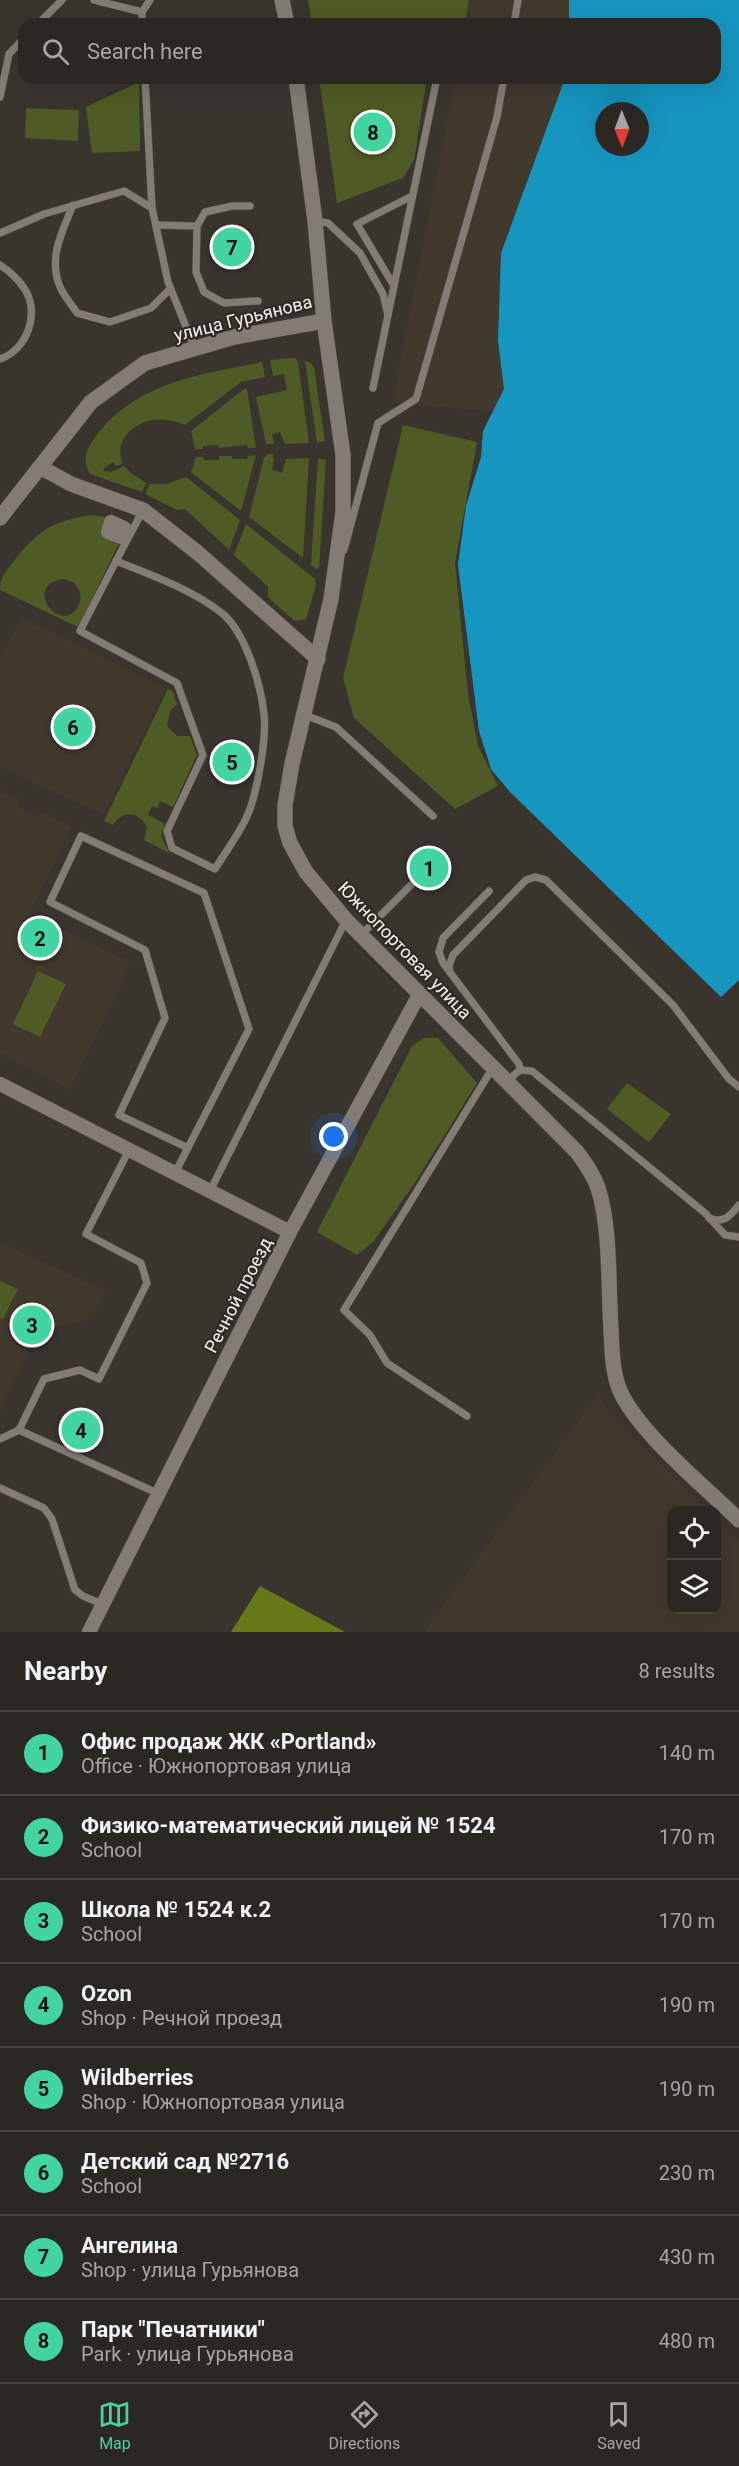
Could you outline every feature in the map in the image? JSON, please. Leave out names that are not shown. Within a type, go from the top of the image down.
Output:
[{"type":"main road","points":[[282,0],[286,18]]},
{"type":"main road","name":"улица Гурьянова","points":[[0,518],[91,402],[145,363],[234,337],[324,321],[315,221],[297,84]]},
{"type":"main road","name":"Южнопортовая улица","points":[[324,321],[343,455],[343,512],[332,599],[292,764],[285,805],[285,826],[290,843],[306,872],[360,936],[577,1152],[598,1187],[605,1224],[612,1349],[622,1396],[657,1440],[739,1520]]},
{"type":"main road","points":[[40,467],[71,484],[143,510],[198,553],[318,659]]},
{"type":"street","points":[[290,1233],[419,995]]},
{"type":"street","name":"Речной проезд","points":[[0,1084],[290,1233],[157,1493],[89,1632]]},
{"type":"lane","points":[[44,18],[62,0]]},
{"type":"lane","points":[[93,0],[142,12]]},
{"type":"lane","points":[[142,18],[142,12],[150,0]]},
{"type":"lane","points":[[515,18],[518,0]]},
{"type":"lane","points":[[0,97],[9,54],[18,44]]},
{"type":"lane","points":[[145,84],[152,208],[170,289],[195,349]]},
{"type":"lane","points":[[373,388],[435,84]]},
{"type":"lane","points":[[332,599],[378,423],[416,399],[497,117],[503,84]]},
{"type":"lane","points":[[0,233],[44,214],[124,191],[152,208]]},
{"type":"lane","points":[[394,286],[357,224],[412,196]]},
{"type":"lane","points":[[73,205],[54,261],[60,288],[77,313],[110,322],[151,308],[170,289]]},
{"type":"lane","points":[[250,206],[232,206],[206,212],[197,226],[196,272],[204,292],[224,303],[258,301]]},
{"type":"lane","points":[[315,221],[328,223],[360,252],[383,294],[388,315]]},
{"type":"lane","points":[[156,225],[197,226]]},
{"type":"lane","points":[[0,265],[26,289],[32,313],[25,341],[8,356],[0,359]]},
{"type":"lane","points":[[116,561],[173,584],[223,615],[240,636],[254,672],[264,714],[264,748],[249,813],[216,869],[172,848],[167,831],[202,755],[177,683],[80,631],[116,561],[143,510]]},
{"type":"lane","points":[[305,715],[336,727],[433,816]]},
{"type":"lane","points":[[175,1173],[188,1148],[249,1029],[204,893],[81,836],[50,902],[145,950],[165,1018],[119,1115],[188,1148]]},
{"type":"lane","points":[[450,972],[449,966],[453,955],[526,880],[535,877],[546,880],[673,1005],[729,1079],[739,1087]]},
{"type":"lane","points":[[360,936],[413,884]]},
{"type":"lane","points":[[489,891],[441,941],[440,958],[519,1064],[520,1070]]},
{"type":"lane","points":[[210,1191],[346,920]]},
{"type":"lane","points":[[467,1416],[387,1363],[370,1335],[344,1310],[492,1069]]},
{"type":"lane","points":[[506,1082],[520,1070],[532,1071],[709,1218],[725,1235],[739,1237]]},
{"type":"lane","points":[[0,1438],[19,1430],[44,1379],[80,1370],[99,1379],[147,1283],[141,1263],[86,1234],[129,1150]]},
{"type":"lane","points":[[709,1218],[716,1220],[727,1218],[739,1205]]},
{"type":"lane","points":[[19,1430],[157,1493]]},
{"type":"lane","points":[[0,1488],[44,1508],[52,1520],[75,1590],[102,1604]]},
{"type":"shaded area","points":[[469,0],[569,0],[569,18],[466,18]]},
{"type":"shaded area","points":[[454,84],[563,84],[501,253],[498,341],[504,389],[493,411],[392,403]]},
{"type":"shaded area","points":[[22,618],[165,688],[104,815],[0,767],[0,655]]},
{"type":"shaded area","points":[[0,791],[20,801],[18,808],[34,816],[37,810],[71,827],[30,914],[131,962],[70,1090],[0,1053]]},
{"type":"shaded area","points":[[0,1242],[106,1291],[92,1317],[37,1333],[0,1409]]},
{"type":"shaded area","points":[[599,1393],[609,1415],[703,1506],[667,1506],[667,1614],[721,1614],[721,1524],[739,1542],[739,1632],[424,1632]]},
{"type":"green space","points":[[308,0],[469,0],[466,18],[311,18]]},
{"type":"green space","points":[[139,84],[140,151],[92,153],[86,107]]},
{"type":"green space","points":[[320,84],[426,84],[414,160],[403,178],[337,203]]},
{"type":"green space","points":[[26,108],[79,110],[78,141],[25,138]]},
{"type":"green space","points":[[295,358],[298,362],[309,443],[285,444],[280,432],[272,434],[274,444],[266,444],[256,397],[287,390],[284,374],[273,376],[270,360]]},
{"type":"green space","points":[[305,361],[311,363],[314,368],[325,441],[317,443]]},
{"type":"green space","points":[[262,362],[265,377],[241,382],[185,425],[161,419],[146,422],[132,429],[121,448],[123,463],[116,466],[113,462],[103,471],[111,472],[124,466],[146,483],[142,492],[90,474],[87,469],[86,454],[90,445],[113,418],[131,403],[172,383]]},
{"type":"green space","points":[[244,389],[247,389],[256,448],[248,448],[247,445],[219,448],[218,445],[195,449],[191,431]]},
{"type":"green space","points":[[403,425],[477,442],[455,563],[468,694],[478,746],[498,786],[455,809],[354,718],[343,678]]},
{"type":"green space","points":[[268,454],[273,454],[272,470],[282,473],[286,459],[309,458],[303,558],[249,517],[264,458]]},
{"type":"green space","points":[[256,455],[241,511],[191,472],[196,457],[203,457],[204,460],[219,460],[219,456],[247,459],[248,456]]},
{"type":"green space","points":[[318,458],[326,460],[319,568],[317,569],[311,565]]},
{"type":"green space","points":[[186,477],[240,520],[229,550],[185,509],[177,510],[145,494],[150,484],[167,484]]},
{"type":"green space","points":[[93,515],[112,518],[128,525],[78,627],[0,590],[6,571],[31,541],[48,528],[79,517]],"holes":[[[63,579],[73,582],[80,592],[79,604],[72,613],[64,616],[56,613],[49,607],[45,599],[45,591],[50,584]]]},
{"type":"green space","points":[[246,524],[315,579],[316,585],[306,619],[295,621],[291,618],[268,597],[268,587],[234,555]]},
{"type":"green space","points":[[168,689],[173,692],[177,704],[170,711],[167,726],[177,736],[190,736],[197,755],[173,807],[160,801],[157,808],[152,806],[148,815],[165,824],[161,836],[168,851],[173,855],[144,840],[147,827],[135,815],[121,817],[113,825],[104,821]]},
{"type":"green space","points":[[38,971],[66,984],[40,1037],[13,1024]]},
{"type":"green space","points":[[424,1038],[438,1038],[477,1083],[414,1184],[373,1242],[357,1255],[317,1232],[412,1046]]},
{"type":"green space","points":[[627,1083],[671,1114],[649,1142],[607,1109]]},
{"type":"green space","points":[[0,1281],[18,1289],[3,1319],[0,1318]]},
{"type":"green space","points":[[260,1586],[345,1632],[231,1632]]},
{"type":"water","points":[[569,0],[739,0],[739,980],[721,997],[510,792],[491,769],[479,731],[458,565],[466,506],[481,457],[483,431],[504,389],[498,341],[501,253],[563,84],[721,84],[721,18],[569,18]]},
{"type":"place","name":"Парк \"Печатники\"","points":[[373,132]]},
{"type":"place","name":"Ангелина","points":[[232,247]]},
{"type":"place","name":"Детский сад №2716","points":[[73,727]]},
{"type":"place","name":"Wildberries","points":[[232,762]]},
{"type":"place","name":"Офис продаж ЖК «Portland»","points":[[429,868]]},
{"type":"place","name":"Физико-математический лицей № 1524","points":[[40,938]]},
{"type":"place","name":"Школа № 1524 к.2","points":[[32,1325]]},
{"type":"place","name":"Ozon","points":[[81,1430]]}]
